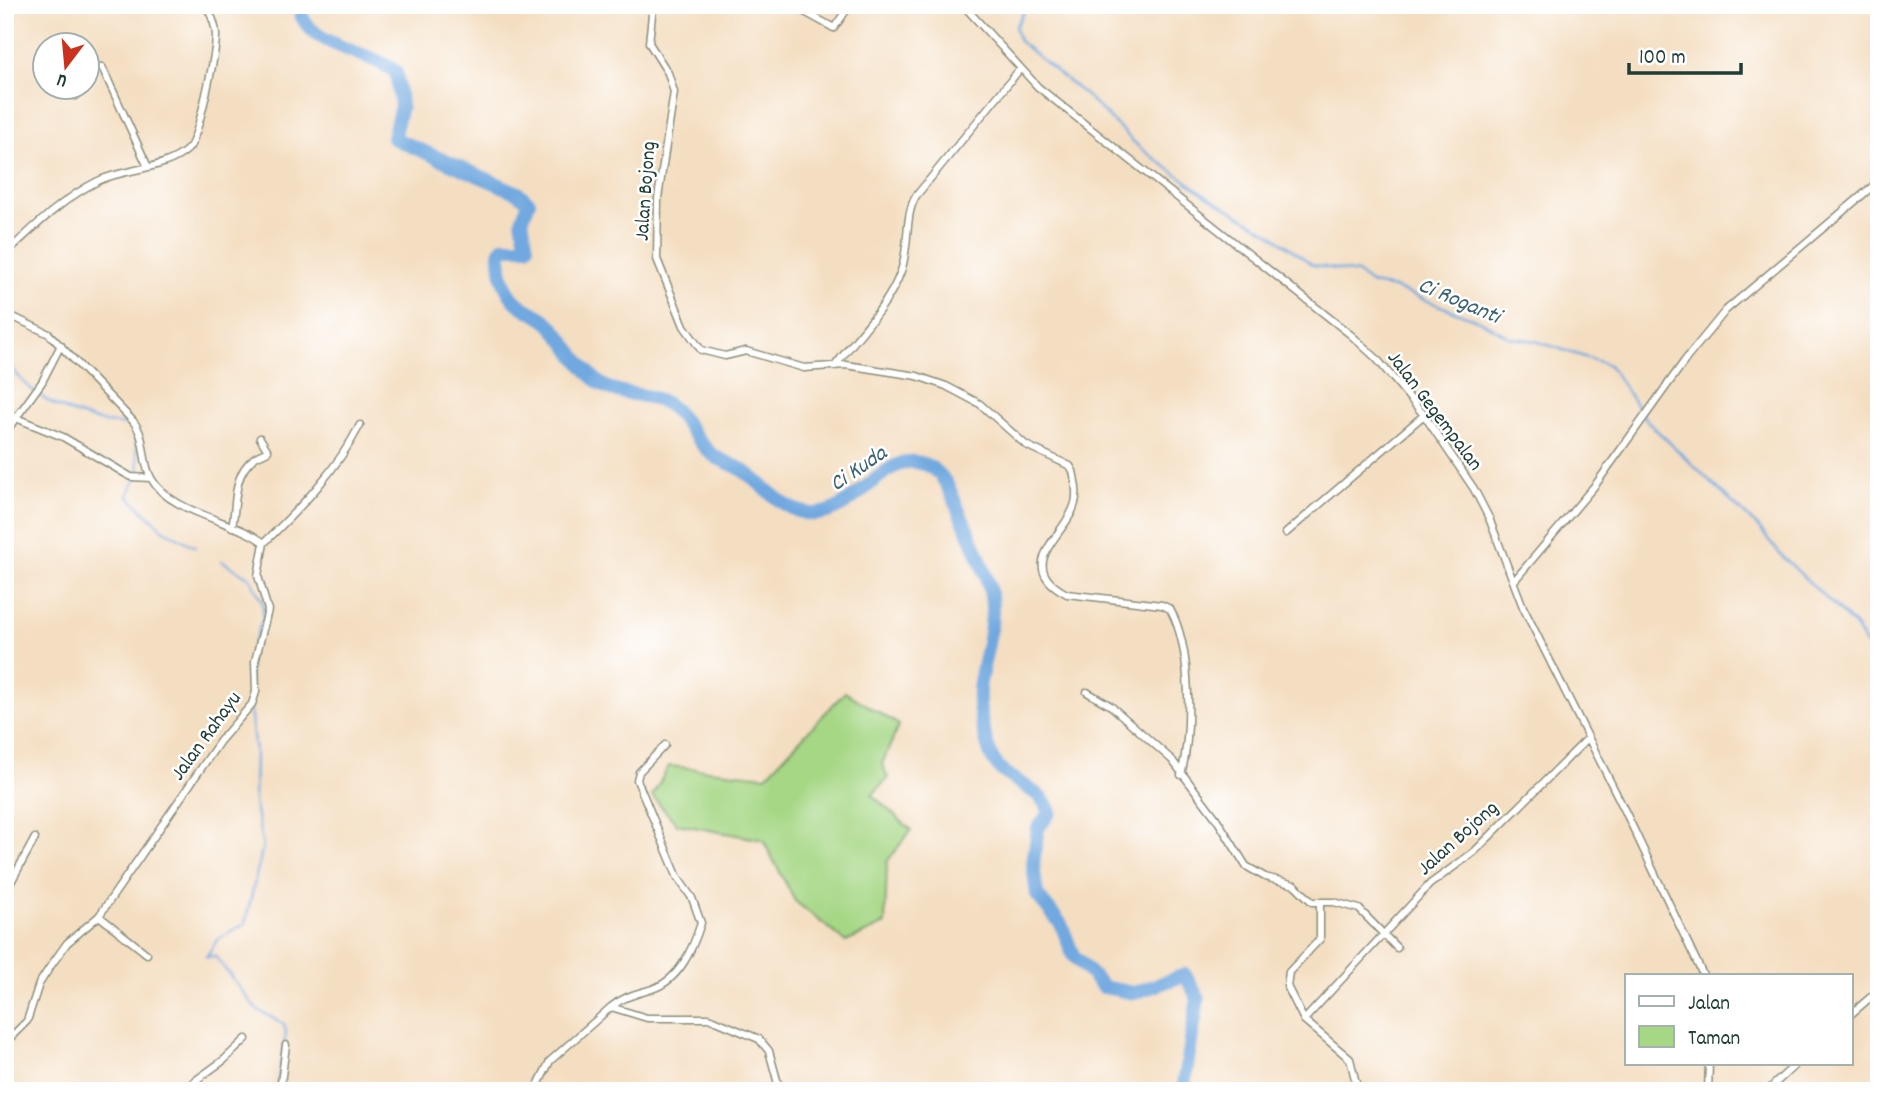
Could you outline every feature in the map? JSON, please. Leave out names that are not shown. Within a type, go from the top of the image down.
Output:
[{"type":"street","points":[[5,254],[49,213],[99,180],[174,158],[194,142],[215,50],[214,23],[206,5]]},
{"type":"street","name":"Jalan Bojong","points":[[653,5],[649,43],[668,73],[674,92],[658,198],[657,260],[684,326],[701,350],[708,354],[725,356],[746,351],[804,368],[834,366],[890,370],[946,386],[990,410],[1026,445],[1070,466],[1073,471],[1075,504],[1046,552],[1046,579],[1067,594],[1163,605],[1170,609],[1183,649],[1189,707],[1181,775]]},
{"type":"street","points":[[792,5],[834,28],[850,5]]},
{"type":"street","name":"Jalan Gegempalan","points":[[963,5],[1038,88],[1125,159],[1324,312],[1376,358],[1424,415],[1478,497],[1523,607],[1703,974]]},
{"type":"street","points":[[102,67],[147,165]]},
{"type":"street","points":[[834,366],[888,296],[900,275],[909,241],[910,206],[916,196],[1020,68]]},
{"type":"street","points":[[1514,581],[1570,517],[1726,310],[1879,181]]},
{"type":"street","points":[[5,313],[37,326],[61,345],[139,428],[151,478]]},
{"type":"street","points":[[5,433],[42,382],[61,345]]},
{"type":"street","points":[[1286,533],[1424,415]]},
{"type":"street","points":[[16,418],[63,437],[136,478],[151,478],[193,511],[264,543],[315,490],[344,453],[360,425]]},
{"type":"street","points":[[232,527],[237,504],[235,493],[243,472],[251,460],[268,451],[261,438]]},
{"type":"street","name":"Jalan Rahayu","points":[[5,1043],[27,1021],[39,984],[67,943],[99,916],[219,741],[250,706],[256,692],[255,661],[268,610],[258,576],[264,543]]},
{"type":"street","points":[[1087,692],[1102,698],[1160,748],[1216,818],[1246,866],[1265,877],[1295,885],[1309,901],[1320,904],[1334,902],[1359,909],[1397,948]]},
{"type":"street","name":"Jalan Bojong","points":[[1304,1020],[1430,884],[1474,852],[1588,738]]},
{"type":"street","points":[[534,1091],[550,1061],[611,1007],[626,996],[655,988],[670,979],[687,958],[701,923],[692,898],[678,878],[637,780],[639,772],[665,745]]},
{"type":"street","points":[[5,893],[35,838]]},
{"type":"street","points":[[1320,904],[1321,931],[1317,945],[1287,978],[1291,996],[1304,1020],[1350,1059],[1358,1091]]},
{"type":"street","points":[[99,916],[147,954]]},
{"type":"street","points":[[1853,1012],[1879,990]]},
{"type":"street","points":[[611,1007],[647,1018],[709,1018],[759,1039],[769,1051],[780,1091]]},
{"type":"street","points":[[181,1091],[225,1060],[246,1039]]},
{"type":"street","points":[[280,1091],[286,1045]]},
{"type":"street","points":[[1708,1091],[1709,1064]]},
{"type":"street","points":[[1767,1091],[1796,1064]]},
{"type":"green space","points":[[845,692],[899,725],[882,764],[888,778],[872,795],[911,830],[887,862],[885,924],[846,942],[795,901],[763,840],[677,824],[652,796],[669,766],[766,776]]},
{"type":"waterway","name":"Ci Kuda","points":[[299,5],[303,19],[324,39],[396,72],[401,106],[393,138],[518,193],[529,202],[522,220],[527,247],[503,247],[500,252],[506,287],[516,301],[550,324],[599,382],[614,390],[664,402],[677,412],[713,455],[741,469],[782,503],[801,512],[829,512],[891,468],[906,462],[922,463],[943,478],[976,549],[989,588],[991,628],[979,690],[981,716],[989,750],[1001,769],[1037,794],[1050,812],[1038,828],[1033,864],[1037,895],[1061,924],[1073,955],[1103,987],[1134,993],[1185,975],[1198,998],[1183,1091]]},
{"type":"waterway","name":"Ci Roganti","points":[[1028,5],[1015,27],[1019,41],[1091,100],[1140,148],[1207,196],[1270,233],[1313,265],[1357,273],[1372,284],[1394,288],[1482,322],[1511,338],[1536,341],[1609,365],[1648,422],[1759,528],[1781,555],[1853,624],[1871,652],[1879,655]]},
{"type":"waterway","points":[[5,358],[35,392],[59,407],[102,422],[134,427],[139,472],[128,496],[163,529],[195,547]]},
{"type":"waterway","points":[[222,561],[250,578],[263,603],[263,619],[250,652],[250,701]]},
{"type":"waterway","points":[[250,708],[255,753],[254,801],[263,846],[245,924],[218,939],[206,957],[215,956],[256,1009],[284,1024],[286,1033],[276,1091]]}]
